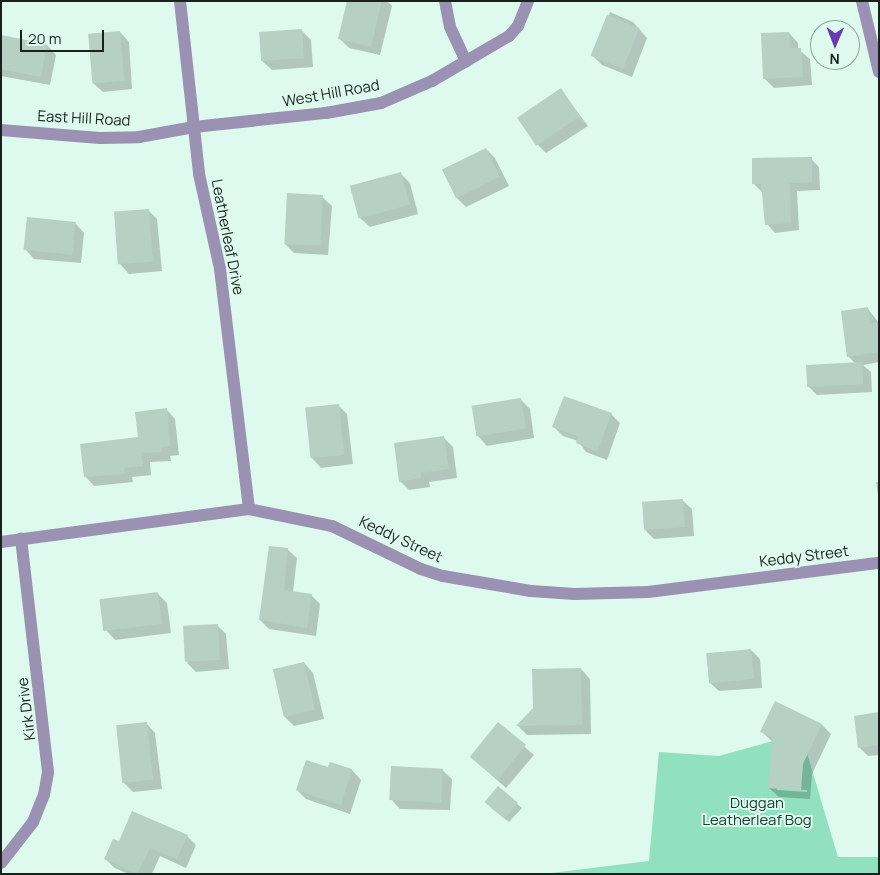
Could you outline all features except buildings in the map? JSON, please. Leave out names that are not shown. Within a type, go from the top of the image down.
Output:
[{"type":"street","name":"Leatherleaf Drive","points":[[180,1],[202,196],[220,269],[249,509]]},
{"type":"street","points":[[445,1],[450,27],[466,62]]},
{"type":"street","name":"West Hill Road","points":[[194,127],[362,107],[407,93],[466,62],[509,36],[518,26],[528,1]]},
{"type":"street","points":[[862,1],[879,72]]},
{"type":"street","name":"East Hill Road","points":[[1,130],[120,138],[194,127]]},
{"type":"street","name":"Keddy Street","points":[[1,542],[249,509],[332,526],[421,570],[443,576],[531,591],[575,594],[648,592],[879,562]]},
{"type":"street","name":"Kirk Drive","points":[[1,863],[33,822],[44,795],[48,772],[21,539]]},
{"type":"green space","name":"Duggan Leatherleaf Bog","points":[[801,733],[838,857],[879,857],[879,874],[543,874],[649,861],[659,752],[719,756]]}]
